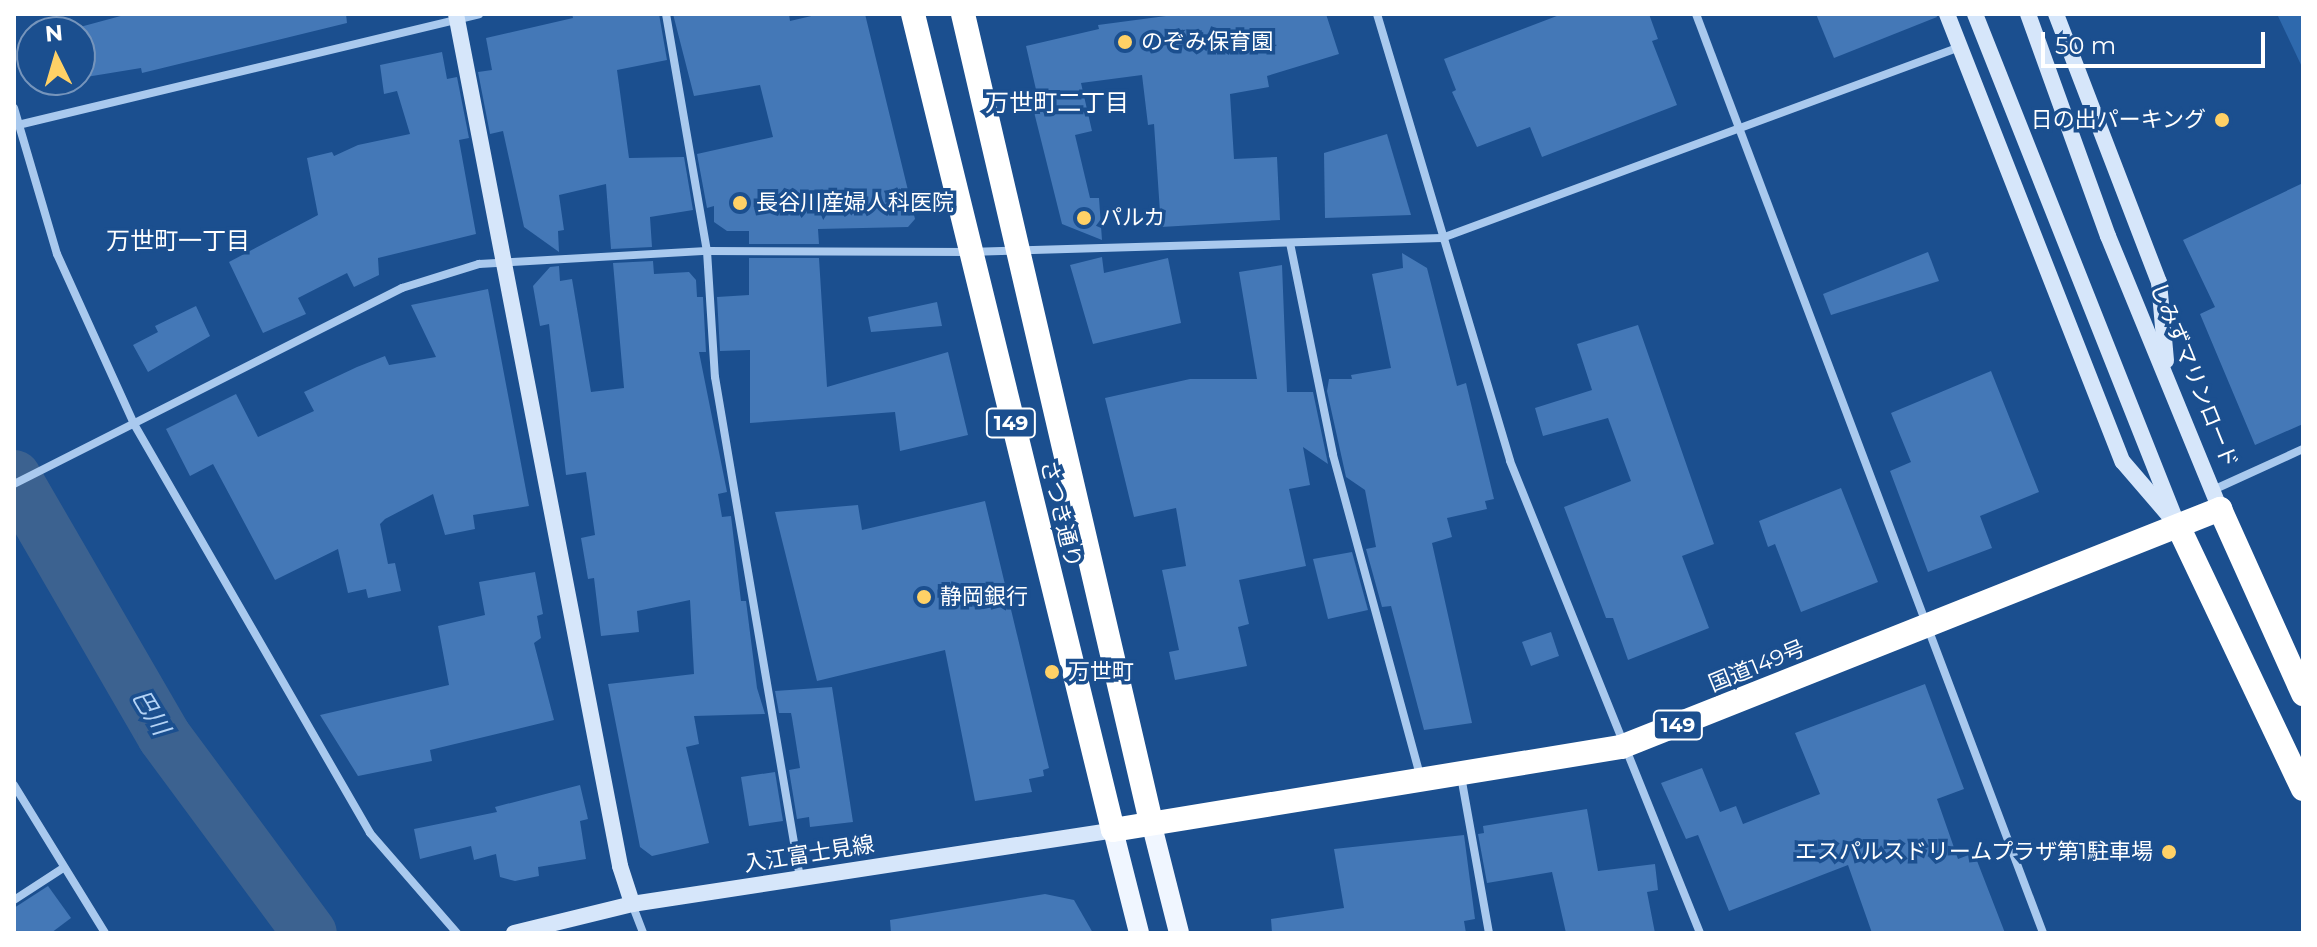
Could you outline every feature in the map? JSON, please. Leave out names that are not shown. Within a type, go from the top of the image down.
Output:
[{"type":"highway","name":"さつき通り","points":[[913,14],[968,252],[1113,830]]},
{"type":"highway","name":"さつき通り","points":[[963,14],[1151,822]]},
{"type":"highway","name":"国道149号","points":[[1151,822],[1461,775],[1621,747],[2178,526],[2216,499]]},
{"type":"highway","name":"しみずマリンロード","points":[[2216,499],[2303,694]]},
{"type":"highway","points":[[2178,526],[2303,789]]},
{"type":"highway","name":"149","points":[[1113,830],[1151,822]]},
{"type":"main road","name":"さつき通り","points":[[1151,822],[1179,933]]},
{"type":"main road","name":"さつき通り","points":[[1113,830],[1139,933]]},
{"type":"street","points":[[18,125],[456,16],[479,14]]},
{"type":"street","points":[[666,14],[707,251],[715,377],[800,878]]},
{"type":"street","points":[[1377,14],[1510,461],[1621,747],[1700,933]]},
{"type":"street","points":[[1696,14],[2043,933]]},
{"type":"street","points":[[1947,14],[1957,48],[2123,462],[2178,526]]},
{"type":"street","points":[[1975,14],[2004,94],[2178,526]]},
{"type":"street","name":"しみずマリンロード","points":[[2028,14],[2216,499]]},
{"type":"street","points":[[2056,14],[2159,282],[2167,376]]},
{"type":"street","points":[[456,16],[620,866],[643,933]]},
{"type":"street","points":[[14,484],[402,288],[505,259],[707,251],[1020,251],[1442,238],[1740,125],[1957,48]]},
{"type":"street","points":[[14,108],[57,254],[134,424],[370,833],[457,933]]},
{"type":"street","points":[[1290,243],[1333,455],[1421,780]]},
{"type":"street","points":[[2216,499],[2303,449]]},
{"type":"street","points":[[1461,775],[1489,933]]},
{"type":"street","points":[[14,785],[105,933]]},
{"type":"street","name":"入江富士見線","points":[[514,933],[632,904],[1113,830]]},
{"type":"street","points":[[14,900],[63,868]]},
{"type":"shaded area","points":[[2277,14],[2303,14],[2303,69]]},
{"type":"building","points":[[128,14],[346,14],[347,23],[142,73],[141,68],[96,75],[96,23]]},
{"type":"building","points":[[572,14],[659,14],[667,60],[617,70],[629,158],[684,157],[693,210],[650,217],[652,247],[611,249],[606,184],[559,195],[564,230],[558,231],[559,252],[524,227],[503,131],[490,134],[478,72],[492,70],[486,38],[573,18]]},
{"type":"building","points":[[673,14],[789,14],[790,21],[820,14],[865,14],[915,219],[908,227],[818,229],[819,244],[749,244],[749,231],[727,231],[714,222],[714,206],[707,208],[697,154],[773,137],[760,85],[694,96]]},
{"type":"building","points":[[1181,14],[1326,14],[1339,54],[1267,76],[1269,87],[1230,94],[1234,159],[1277,157],[1280,220],[1161,227],[1154,124],[1148,125],[1142,75],[1081,83],[1092,131],[1075,135],[1090,198],[1099,198],[1102,240],[1062,224],[1030,96],[1037,94],[1026,46],[1099,29],[1098,25]]},
{"type":"building","points":[[1562,14],[1649,14],[1658,39],[1652,41],[1677,105],[1542,157],[1530,127],[1477,147],[1452,92],[1456,90],[1444,59]]},
{"type":"building","points":[[1816,14],[1936,14],[1937,17],[1834,58]]},
{"type":"building","points":[[442,52],[447,79],[457,77],[469,138],[459,140],[476,234],[378,258],[379,275],[354,287],[347,273],[298,298],[306,314],[263,333],[229,262],[318,215],[307,158],[332,152],[334,156],[358,145],[410,134],[397,91],[384,94],[380,65]]},
{"type":"building","points":[[1387,134],[1411,215],[1325,218],[1324,153]]},
{"type":"building","points":[[2303,183],[2303,424],[2255,445],[2200,314],[2215,307],[2183,240]]},
{"type":"building","points":[[1928,252],[1939,281],[1831,315],[1823,294]]},
{"type":"building","points":[[1402,253],[1427,268],[1457,386],[1466,383],[1494,499],[1485,501],[1487,509],[1447,518],[1452,537],[1432,543],[1472,723],[1424,730],[1391,606],[1382,607],[1366,549],[1376,547],[1365,490],[1346,477],[1327,391],[1329,379],[1352,379],[1351,375],[1391,368],[1372,274],[1403,268]]},
{"type":"building","points":[[1102,257],[1104,273],[1168,258],[1181,323],[1093,344],[1070,265]]},
{"type":"building","points":[[749,258],[819,258],[827,387],[948,352],[968,435],[900,451],[895,412],[750,423],[750,350],[720,351],[717,297],[749,295]]},
{"type":"building","points":[[653,261],[654,274],[689,272],[696,280],[697,297],[703,297],[706,352],[699,352],[727,492],[718,494],[722,517],[731,516],[741,601],[746,601],[757,688],[765,714],[694,716],[699,744],[686,747],[709,843],[652,856],[640,847],[608,684],[694,674],[690,600],[637,611],[639,632],[601,636],[594,578],[588,579],[581,538],[595,535],[586,472],[566,475],[549,324],[540,326],[533,286],[550,267],[559,266],[560,281],[572,279],[591,392],[624,388],[613,263]]},
{"type":"building","points":[[1282,265],[1287,392],[1313,392],[1328,464],[1303,447],[1310,485],[1289,489],[1306,566],[1239,580],[1249,624],[1238,627],[1247,666],[1175,680],[1169,652],[1179,650],[1162,570],[1186,566],[1176,508],[1134,517],[1105,398],[1190,379],[1257,379],[1239,272]]},
{"type":"building","points":[[488,289],[529,506],[473,515],[475,529],[445,535],[433,494],[385,519],[380,524],[388,564],[395,563],[401,591],[368,598],[366,589],[348,593],[338,549],[275,580],[213,464],[190,476],[166,429],[236,394],[258,437],[314,411],[304,392],[357,367],[385,356],[389,365],[436,357],[411,305]]},
{"type":"building","points":[[937,302],[942,326],[871,332],[868,317]]},
{"type":"building","points":[[196,306],[210,336],[148,372],[133,345],[158,332],[155,326]]},
{"type":"building","points":[[1638,325],[1714,544],[1682,556],[1709,628],[1628,660],[1613,618],[1606,618],[1564,507],[1631,481],[1608,418],[1543,436],[1535,408],[1592,390],[1577,344]]},
{"type":"building","points":[[1991,371],[2039,492],[1980,516],[1992,548],[1928,572],[1890,471],[1911,462],[1891,413]]},
{"type":"building","points":[[1841,488],[1878,582],[1801,612],[1775,544],[1768,547],[1759,521]]},
{"type":"building","points":[[985,501],[1049,768],[1043,770],[1044,776],[1029,779],[1032,792],[975,801],[945,650],[817,681],[775,512],[858,505],[862,530]]},
{"type":"building","points":[[1352,552],[1368,610],[1328,619],[1313,559]]},
{"type":"building","points":[[535,572],[543,614],[537,616],[541,638],[534,643],[554,720],[430,750],[432,761],[358,776],[320,715],[449,685],[438,626],[485,615],[479,582]]},
{"type":"building","points":[[1551,632],[1559,656],[1531,666],[1522,642]]},
{"type":"building","points":[[1925,684],[1964,789],[1937,799],[1958,859],[1974,853],[2005,933],[1872,933],[1848,865],[1729,911],[1698,835],[1686,839],[1661,783],[1702,768],[1720,812],[1736,806],[1743,824],[1820,794],[1795,733]]},
{"type":"building","points":[[832,687],[853,822],[810,827],[809,817],[797,819],[789,770],[800,768],[792,718],[791,713],[779,713],[775,691]]},
{"type":"building","points":[[775,772],[783,821],[749,826],[741,777]]},
{"type":"building","points":[[580,785],[588,819],[580,821],[586,859],[538,867],[539,876],[515,881],[500,877],[496,854],[474,860],[471,846],[420,859],[414,829],[497,812],[495,807]]},
{"type":"building","points":[[1587,809],[1598,871],[1655,864],[1658,890],[1647,892],[1655,933],[1566,933],[1552,872],[1487,883],[1478,834],[1484,833],[1483,826]]},
{"type":"building","points":[[1464,835],[1475,919],[1464,921],[1466,933],[1272,933],[1271,919],[1344,908],[1334,849]]},
{"type":"building","points":[[48,886],[71,918],[51,933],[14,933],[14,908]]},
{"type":"building","points":[[1045,894],[1074,900],[1093,933],[891,933],[890,920]]},
{"type":"waterway","name":"巴川","points":[[14,477],[164,736],[310,933]]},
{"type":"place","name":"のぞみ保育園","points":[[1125,42]]},
{"type":"place","name":"日の出パーキング","points":[[2222,120]]},
{"type":"place","name":"長谷川産婦人科医院","points":[[740,203]]},
{"type":"place","name":"パルカ","points":[[1084,218]]},
{"type":"place","name":"静岡銀行","points":[[924,597]]},
{"type":"place","name":"万世町","points":[[1052,672]]},
{"type":"place","name":"エスパルスドリームプラザ第1駐車場","points":[[2169,852]]},
{"type":"district","name":"万世町二丁目","points":[[1057,103]]},
{"type":"district","name":"万世町一丁目","points":[[178,241]]}]
